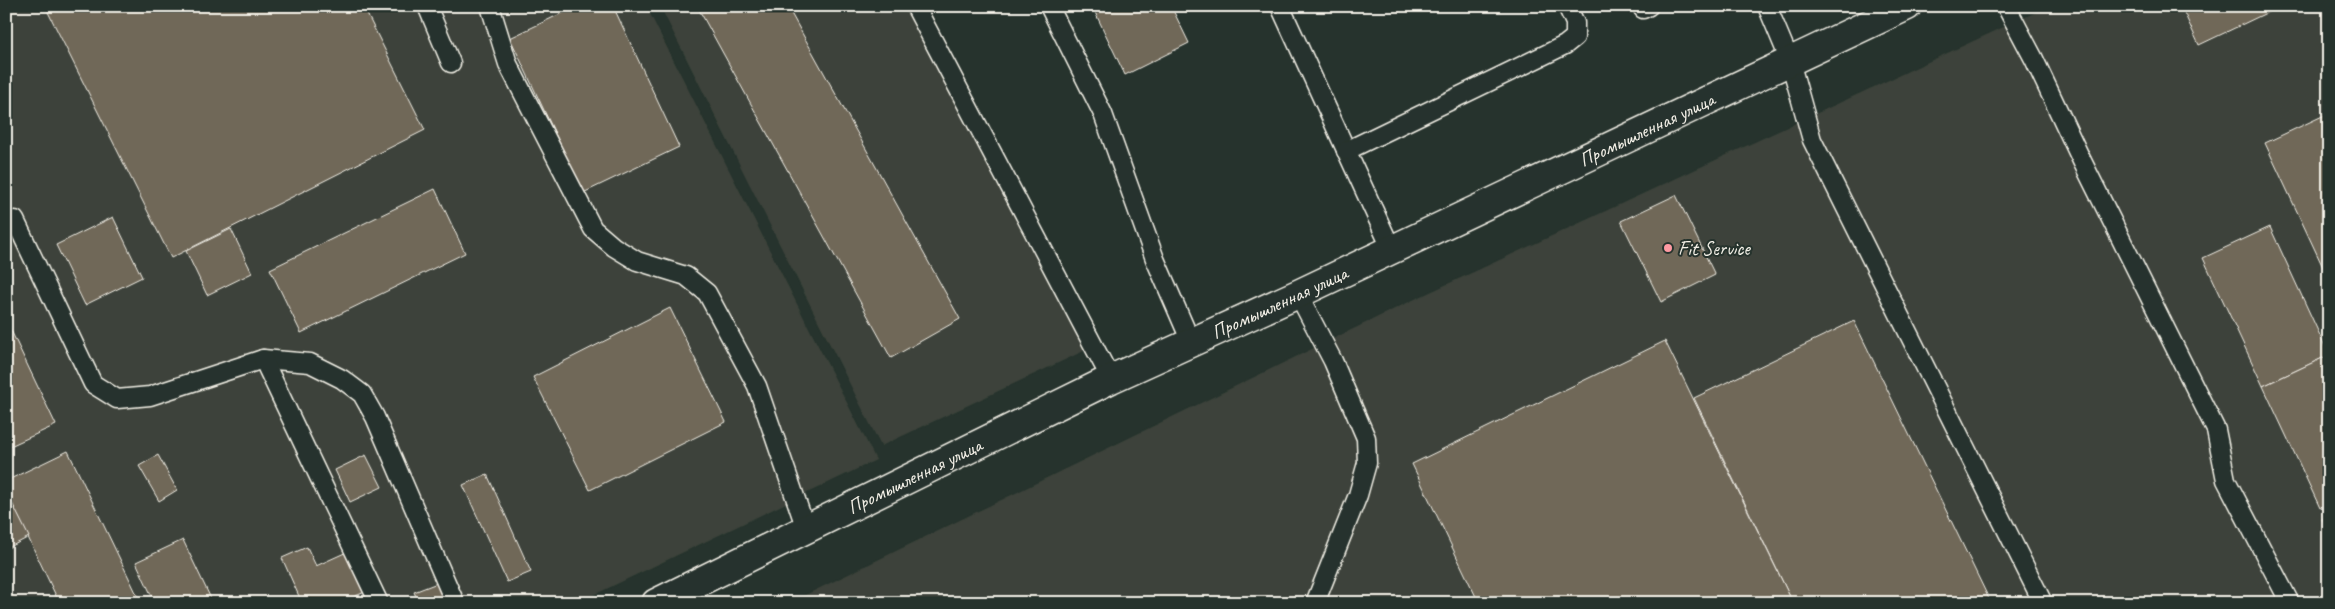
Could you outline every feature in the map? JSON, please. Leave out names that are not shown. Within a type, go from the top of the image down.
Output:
[{"type":"street","name":"Промышленная улица","points":[[656,603],[1111,379],[1298,294],[1391,248],[1907,6]]},
{"type":"lane","points":[[427,6],[451,63]]},
{"type":"lane","points":[[490,6],[508,64],[593,229],[614,247],[637,261],[686,276],[708,294],[756,386],[806,529]]},
{"type":"lane","points":[[915,6],[1111,379]]},
{"type":"lane","points":[[1049,6],[1102,114],[1155,259],[1191,342]]},
{"type":"lane","points":[[1280,6],[1391,248]]},
{"type":"lane","points":[[1346,151],[1565,45],[1575,37],[1576,23],[1567,6]]},
{"type":"lane","points":[[1767,6],[1790,61],[1812,140],[2043,603]]},
{"type":"lane","points":[[2006,6],[2034,59],[2082,161],[2216,430],[2226,480],[2290,603]]},
{"type":"lane","points":[[15,220],[93,384],[117,399],[150,396],[263,360],[310,363],[342,379],[362,394],[375,418],[455,603]]},
{"type":"lane","points":[[1298,294],[1333,361],[1366,438],[1367,463],[1358,495],[1315,603]]},
{"type":"lane","points":[[263,360],[379,603]]},
{"type":"shaded area","points":[[6,6],[646,6],[876,460],[577,603],[6,603]]},
{"type":"shaded area","points":[[660,6],[927,6],[1103,342],[881,446]]},
{"type":"shaded area","points":[[2049,6],[2329,6],[2329,603],[789,603],[1413,300]]},
{"type":"building","points":[[45,6],[363,6],[425,130],[171,258]]},
{"type":"building","points":[[577,6],[613,6],[679,147],[583,193],[510,38]]},
{"type":"building","points":[[697,6],[787,6],[960,319],[891,358]]},
{"type":"building","points":[[1092,6],[1171,6],[1189,43],[1125,75]]},
{"type":"building","points":[[2181,6],[2281,6],[2199,45]]},
{"type":"building","points":[[2329,113],[2329,280],[2265,143]]},
{"type":"building","points":[[435,189],[465,253],[301,333],[270,269]]},
{"type":"building","name":"Fit Service","points":[[1676,195],[1715,275],[1661,302],[1621,221]]},
{"type":"building","points":[[113,217],[142,277],[85,305],[56,245]]},
{"type":"building","points":[[2270,227],[2329,355],[2263,386],[2203,258]]},
{"type":"building","points":[[231,229],[252,273],[207,295],[186,251]]},
{"type":"building","points":[[670,308],[726,422],[590,490],[533,377]]},
{"type":"building","points":[[6,320],[56,425],[6,448]]},
{"type":"building","points":[[1854,321],[1991,603],[1793,603],[1694,398]]},
{"type":"building","points":[[1665,341],[1793,603],[1479,603],[1412,464]]},
{"type":"building","points":[[2329,355],[2329,504],[2320,508],[2263,386]]},
{"type":"building","points":[[68,451],[141,603],[46,603],[57,598],[6,491],[6,481]]},
{"type":"building","points":[[158,455],[177,490],[159,501],[139,466]]},
{"type":"building","points":[[366,455],[382,487],[350,502],[335,470]]},
{"type":"building","points":[[487,474],[531,572],[507,582],[463,485]]},
{"type":"building","points":[[6,491],[29,537],[6,549]]},
{"type":"building","points":[[2329,516],[2329,533],[2322,519]]},
{"type":"building","points":[[183,540],[213,603],[155,603],[136,562]]},
{"type":"building","points":[[307,547],[316,566],[349,551],[367,591],[340,603],[302,603],[282,558]]},
{"type":"building","points":[[445,580],[455,603],[419,603],[414,592]]},
{"type":"place","name":"Fit Service","points":[[1668,248]]}]
